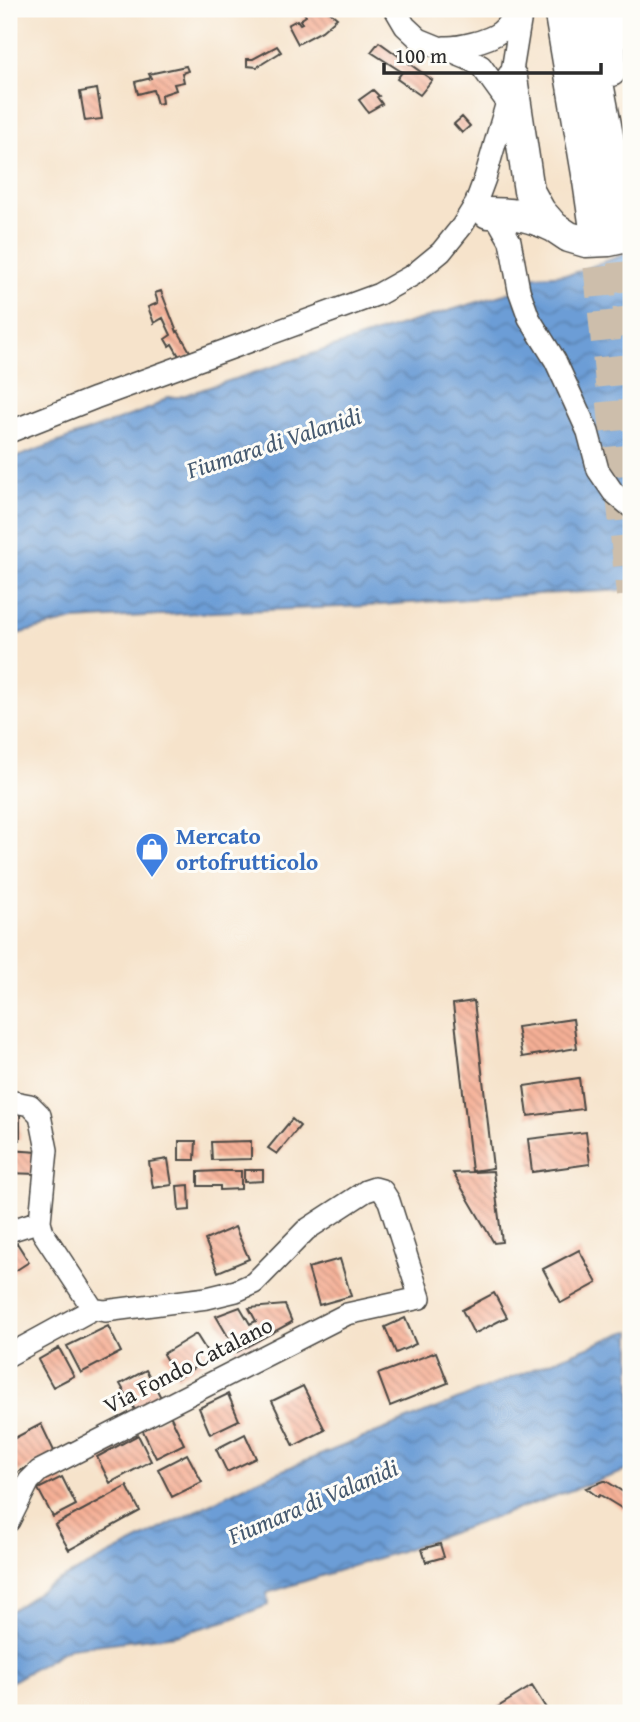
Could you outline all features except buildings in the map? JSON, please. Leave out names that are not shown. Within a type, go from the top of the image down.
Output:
[{"type":"highway","points":[[547,9],[600,168]]},
{"type":"highway","points":[[481,209],[533,217],[569,237],[586,242],[609,241],[614,225],[559,9]]},
{"type":"highway","points":[[584,9],[600,168]]},
{"type":"highway","points":[[600,168],[610,9]]},
{"type":"highway","points":[[510,90],[529,191],[540,211],[554,227]]},
{"type":"street","points":[[395,9],[411,33],[419,39],[481,66],[510,90]]},
{"type":"street","points":[[438,46],[467,46],[498,33],[520,9]]},
{"type":"street","points":[[9,432],[379,294],[413,275],[441,252],[462,226],[481,209],[485,178],[510,90],[520,9]]},
{"type":"street","points":[[481,209],[498,220],[510,241],[519,290],[529,318],[555,360],[588,432],[598,470],[613,492],[631,507]]},
{"type":"street","points":[[9,1101],[30,1105],[40,1115],[47,1150],[40,1221],[43,1233],[93,1309],[9,1355]]},
{"type":"street","name":"Via Fondo Catalano","points":[[9,1521],[29,1481],[39,1471],[347,1314],[420,1298],[389,1201],[382,1190],[374,1188],[306,1230],[254,1283],[236,1291],[207,1298],[105,1311],[93,1309]]},
{"type":"street","points":[[9,1231],[40,1221]]},
{"type":"water","name":"Fiumara di Valanidi","points":[[631,252],[631,590],[74,620],[9,636],[9,460],[151,408],[168,397],[179,397],[518,290],[535,276],[571,274]]},
{"type":"water","name":"Fiumara di Valanidi","points":[[631,1331],[631,1469],[400,1551],[267,1593],[268,1605],[226,1621],[176,1635],[70,1648],[9,1683],[9,1612],[46,1587],[251,1483]]},
{"type":"tunnel","points":[[618,217],[631,340]]},
{"type":"tunnel","points":[[594,222],[631,595]]},
{"type":"place","name":"Mercato ortofrutticolo","points":[[152,879]]}]
